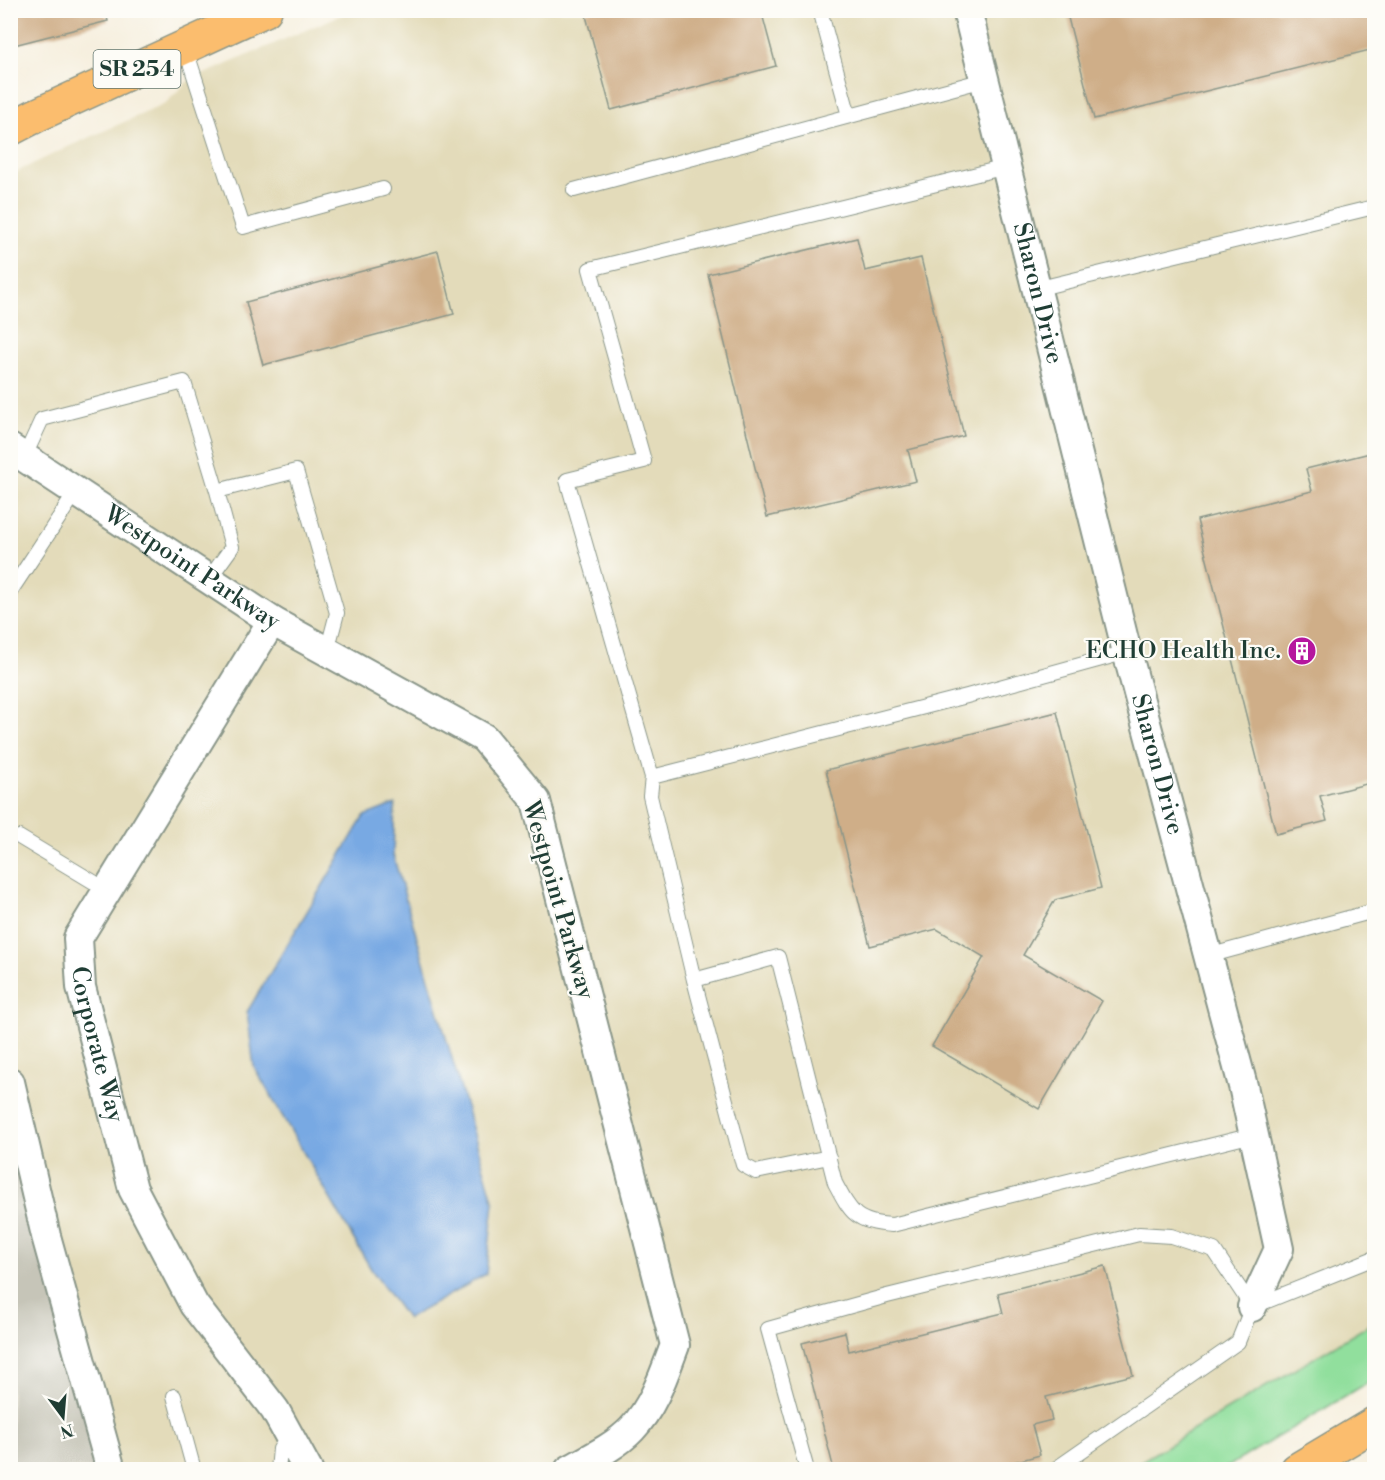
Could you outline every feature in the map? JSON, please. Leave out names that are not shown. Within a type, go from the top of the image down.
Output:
[{"type":"main road","name":"SR 254","points":[[10,129],[266,10]]},
{"type":"main road","points":[[1297,1470],[1374,1424]]},
{"type":"street","name":"Sharon Drive","points":[[967,10],[1127,652],[1253,1134],[1279,1249],[1252,1307]]},
{"type":"street","name":"Westpoint Parkway","points":[[15,453],[272,621],[484,738],[536,801],[675,1345],[656,1395],[632,1430],[568,1470]]},
{"type":"street","name":"Corporate Way","points":[[272,621],[78,938],[81,987],[133,1189],[195,1305],[275,1410],[308,1470]]},
{"type":"street","points":[[10,1082],[46,1236],[111,1470]]},
{"type":"lane","points":[[820,10],[849,116]]},
{"type":"lane","points":[[185,47],[243,227],[382,189]]},
{"type":"lane","points":[[574,190],[984,80]]},
{"type":"lane","points":[[829,1157],[756,1172],[743,1165],[694,980],[650,796],[652,777],[567,480],[644,461],[590,269],[1006,167]]},
{"type":"lane","points":[[1036,289],[1374,207]]},
{"type":"lane","points":[[15,453],[42,419],[184,382],[232,546],[208,579]]},
{"type":"lane","points":[[217,490],[296,471],[337,613],[327,651]]},
{"type":"lane","points":[[10,592],[76,492]]},
{"type":"lane","points":[[652,777],[956,699],[1127,652]]},
{"type":"lane","points":[[19,837],[107,890]]},
{"type":"lane","points":[[1208,956],[1374,911]]},
{"type":"lane","points":[[694,980],[778,957],[835,1183],[849,1211],[869,1224],[892,1225],[1253,1134]]},
{"type":"lane","points":[[807,1470],[768,1329],[887,1296],[1139,1234],[1171,1236],[1214,1250],[1252,1307]]},
{"type":"lane","points":[[1054,1470],[1238,1342],[1252,1307],[1372,1260]]},
{"type":"lane","points":[[174,1396],[194,1470]]},
{"type":"lane","points":[[278,1470],[280,1449],[289,1436]]},
{"type":"shaded area","points":[[350,11],[1374,11],[1374,1322],[1128,1469],[111,1469],[11,1082],[10,175],[165,104],[186,83],[195,78]]},
{"type":"shaded area","points":[[10,1082],[111,1469],[11,1469]]},
{"type":"green space","points":[[1374,1322],[1374,1379],[1224,1469],[1128,1469]]},
{"type":"water","points":[[395,804],[393,855],[494,1203],[486,1274],[407,1319],[371,1269],[254,1067],[247,1012],[364,816]]},
{"type":"building","points":[[10,10],[105,10],[108,21],[10,46]]},
{"type":"building","points":[[591,10],[761,10],[776,66],[611,110],[585,12]]},
{"type":"building","points":[[1066,10],[1374,10],[1374,49],[1094,119]]},
{"type":"building","points":[[857,238],[865,271],[921,258],[964,436],[908,450],[916,481],[767,517],[708,274]]},
{"type":"building","points":[[438,251],[454,314],[263,365],[246,302]]},
{"type":"building","name":"ECHO Health Inc.","points":[[1374,452],[1374,782],[1320,796],[1327,821],[1276,834],[1197,520],[1312,491],[1306,469]]},
{"type":"building","points":[[1057,712],[1101,888],[1055,900],[1023,955],[1102,1001],[1039,1109],[932,1046],[984,957],[937,929],[870,946],[826,770]]},
{"type":"building","points":[[1105,1266],[1133,1375],[1046,1397],[1052,1420],[1032,1425],[1040,1455],[984,1470],[834,1470],[802,1343],[845,1332],[849,1351],[1003,1313],[998,1293]]},
{"type":"place","name":"ECHO Health Inc.","points":[[1302,651]]}]
